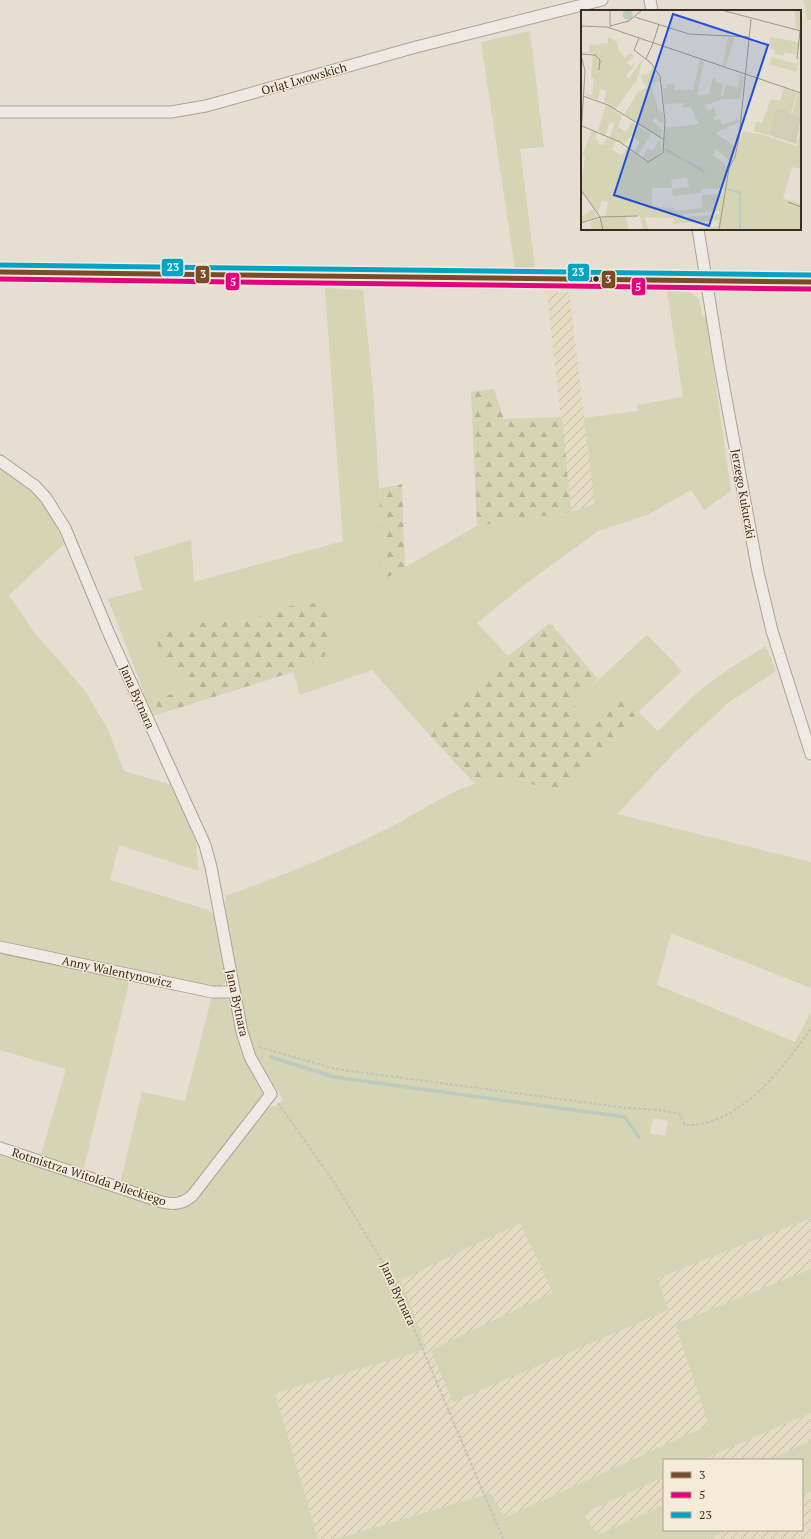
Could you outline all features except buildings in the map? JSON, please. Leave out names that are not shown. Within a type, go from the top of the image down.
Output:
[{"type":"main road","points":[[0,272],[811,282]]},
{"type":"street","name":"Orląt Lwowskich","points":[[0,112],[171,112],[206,106],[416,47],[602,0]]},
{"type":"street","points":[[650,0],[652,10]]},
{"type":"street","name":"Jerzego Kukuczki","points":[[698,230],[758,572],[772,631],[811,754]]},
{"type":"street","name":"Jana Bytnara","points":[[0,461],[35,486],[46,498],[62,523],[110,636],[205,845],[211,867],[245,1044],[271,1094]]},
{"type":"street","name":"Anny Walentynowicz","points":[[0,947],[212,992],[234,992]]},
{"type":"street","name":"Rotmistrza Witolda Pileckiego","points":[[0,1148],[162,1202],[175,1204],[187,1200],[192,1196],[271,1094]]},
{"type":"path","points":[[245,1044],[336,1069],[627,1108],[659,1110],[679,1114],[685,1125],[699,1126],[718,1119],[756,1094],[773,1078],[811,1029]]},
{"type":"path","name":"Jana Bytnara","points":[[271,1094],[334,1182],[393,1279],[503,1539]]},
{"type":"shaded area","points":[[569,292],[595,504],[571,512],[547,293]]},
{"type":"shaded area","points":[[811,1218],[811,1269],[675,1324],[709,1425],[504,1518],[491,1493],[336,1539],[318,1539],[275,1393],[415,1353],[426,1347],[400,1280],[520,1223],[554,1293],[431,1350],[668,1310],[658,1278]]},
{"type":"shaded area","points":[[811,1413],[811,1441],[770,1459],[703,1459]]},
{"type":"shaded area","points":[[663,1477],[663,1505],[597,1535],[584,1515],[590,1510]]},
{"type":"shaded area","points":[[811,1492],[811,1539],[708,1539],[726,1531],[803,1531],[803,1496]]},
{"type":"green space","points":[[804,0],[811,0],[811,20],[807,20]]},
{"type":"green space","points":[[530,31],[544,147],[520,149],[535,268],[515,268],[481,42]]},
{"type":"green space","points":[[325,288],[363,290],[373,389],[384,571],[388,577],[477,526],[571,512],[595,504],[584,418],[638,411],[637,405],[683,397],[667,291],[692,293],[699,301],[702,316],[706,316],[731,491],[704,510],[691,490],[647,515],[598,531],[524,585],[477,623],[508,656],[424,729],[372,670],[300,695],[293,672],[323,658],[331,648],[328,638],[331,609],[290,606],[250,620],[200,623],[168,672],[187,674],[186,689],[154,700],[153,716],[108,599],[142,590],[134,557],[191,540],[194,582],[343,541]]},
{"type":"green space","points":[[494,389],[504,419],[562,417],[571,512],[477,526],[471,392]]},
{"type":"green space","points":[[0,466],[22,483],[39,499],[52,518],[64,544],[9,595],[34,632],[86,692],[108,730],[124,771],[172,785],[195,835],[199,871],[119,845],[110,880],[206,909],[216,916],[226,981],[220,987],[213,989],[0,943]]},
{"type":"green space","points":[[402,484],[405,567],[388,577],[384,571],[379,489]]},
{"type":"green space","points":[[322,602],[331,609],[328,638],[331,648],[323,658],[293,672],[153,716],[154,700],[186,689],[187,674],[168,672],[160,660],[156,634],[200,623],[250,620],[290,606]]},
{"type":"green space","points":[[550,623],[598,679],[573,704],[592,725],[624,694],[642,708],[561,795],[531,784],[498,779],[474,783],[424,729],[508,656]]},
{"type":"green space","points":[[647,635],[682,671],[642,708],[624,694],[592,725],[572,704]]},
{"type":"green space","points":[[766,646],[776,671],[728,703],[675,752],[617,814],[811,862],[811,988],[671,933],[657,985],[795,1042],[811,1012],[811,1218],[658,1278],[668,1310],[453,1402],[431,1350],[553,1292],[520,1223],[401,1280],[426,1347],[415,1353],[275,1393],[318,1539],[0,1539],[0,1152],[175,1208],[268,1107],[276,1106],[283,1099],[249,1045],[224,913],[226,896],[329,856],[389,828],[455,792],[483,781],[496,779],[512,780],[561,795],[638,712],[658,731],[699,691],[729,669]],"holes":[[[653,1118],[668,1121],[665,1136],[650,1134]]]},
{"type":"green space","points":[[0,951],[130,979],[83,1171],[41,1155],[66,1069],[0,1050]]},
{"type":"green space","points":[[212,996],[229,1000],[235,1027],[245,1057],[262,1088],[263,1097],[188,1194],[172,1201],[120,1184],[142,1092],[185,1101]]},
{"type":"green space","points":[[811,1269],[811,1413],[703,1459],[663,1459],[663,1477],[590,1510],[584,1515],[597,1535],[663,1505],[663,1531],[726,1531],[708,1539],[336,1539],[491,1493],[504,1518],[709,1425],[675,1324]]},
{"type":"green space","points":[[811,1441],[811,1492],[803,1496],[803,1459],[770,1459]]},
{"type":"waterway","points":[[271,1057],[334,1077],[625,1117],[639,1137]]},
{"type":"transit line","name":"23","points":[[0,265],[811,275]]},
{"type":"transit line","name":"3","points":[[0,272],[811,282]]},
{"type":"transit line","name":"5","points":[[0,279],[811,289]]}]
